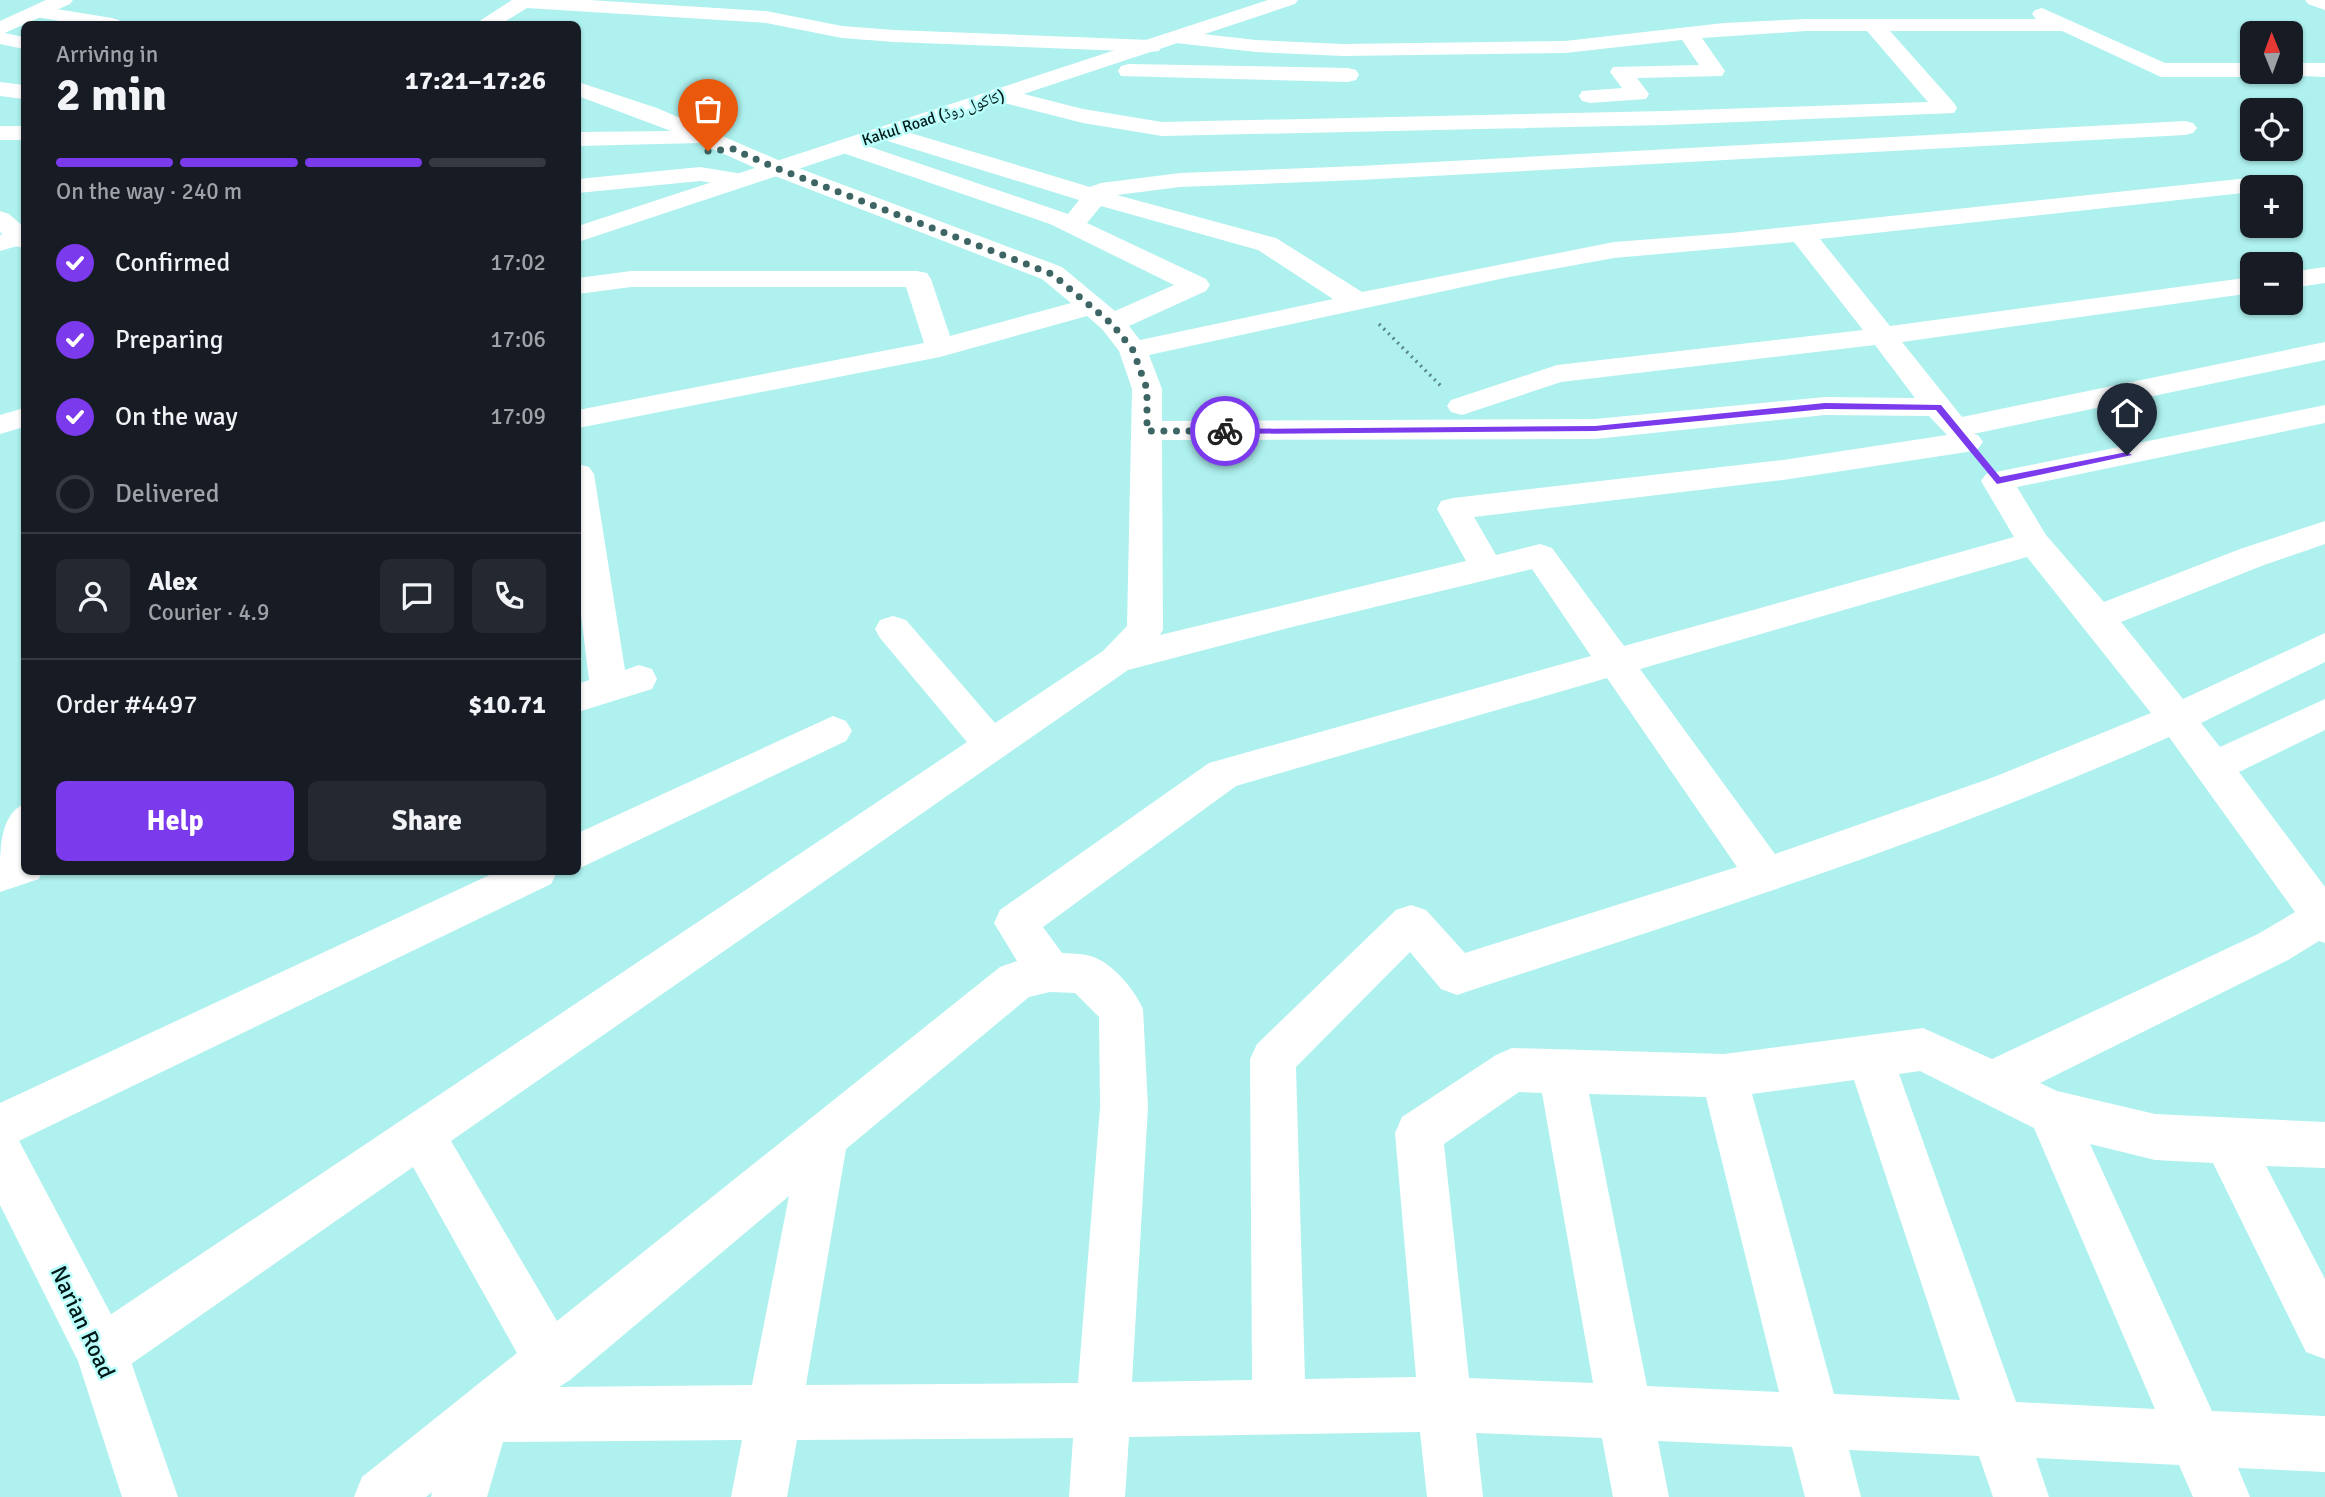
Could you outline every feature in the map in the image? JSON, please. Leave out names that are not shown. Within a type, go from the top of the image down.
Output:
[{"type":"main road","points":[[0,18],[63,0]]},
{"type":"main road","name":"Kakul Road (کاکول روڈ)","points":[[581,233],[1288,0]]},
{"type":"main road","points":[[2315,0],[2325,4]]},
{"type":"main road","points":[[493,21],[524,1],[766,17],[842,32],[894,36],[1151,46]]},
{"type":"main road","points":[[2022,5],[2161,70],[2240,70]]},
{"type":"main road","points":[[0,29],[39,6],[100,21]]},
{"type":"main road","points":[[1176,37],[1256,46],[1343,50],[1565,47],[1724,29],[1871,23],[2063,25]]},
{"type":"main road","points":[[1000,95],[1083,116],[1162,129],[1554,121],[1946,108],[1871,23]]},
{"type":"main road","points":[[1595,72],[1714,71],[1689,34]]},
{"type":"main road","points":[[0,38],[21,42]]},
{"type":"main road","points":[[2303,70],[2325,70]]},
{"type":"main road","points":[[1129,71],[1373,75]]},
{"type":"main road","points":[[1566,96],[1638,94],[1621,72]]},
{"type":"main road","points":[[1037,83],[1128,101]]},
{"type":"main road","points":[[0,89],[21,92]]},
{"type":"main road","points":[[102,1352],[1116,660],[1145,630],[1147,389],[1112,326],[1052,274],[776,168],[626,104],[581,90]]},
{"type":"main road","points":[[581,102],[626,104]]},
{"type":"main road","points":[[1554,121],[1592,160]]},
{"type":"main road","points":[[1072,225],[1101,190],[1180,180],[1359,173],[2185,128]]},
{"type":"main road","points":[[0,132],[21,133]]},
{"type":"main road","points":[[886,133],[1095,197],[1267,244],[1356,301]]},
{"type":"main road","points":[[581,139],[708,138]]},
{"type":"main road","points":[[845,146],[1072,225],[1196,285],[1112,326]]},
{"type":"main road","points":[[581,165],[630,157],[733,149]]},
{"type":"main road","points":[[581,186],[700,174],[740,180]]},
{"type":"main road","points":[[581,418],[940,348],[1112,326],[1356,301],[1614,250],[1801,233],[2240,186]]},
{"type":"main road","points":[[0,219],[15,240]]},
{"type":"main road","points":[[1801,233],[1997,481],[2034,542],[2100,617],[2214,767],[2324,920],[1991,1083]]},
{"type":"main road","points":[[2303,278],[2325,275]]},
{"type":"main road","points":[[581,286],[631,279],[917,279],[940,348]]},
{"type":"main road","points":[[1461,406],[1557,374],[1882,337],[2240,287]]},
{"type":"main road","points":[[1487,568],[1453,509],[1769,471],[1953,426],[2325,351]]},
{"type":"main road","points":[[1147,431],[1595,429],[1825,406],[1953,426]]},
{"type":"main road","points":[[1997,481],[2325,414]]},
{"type":"main road","points":[[0,425],[21,418]]},
{"type":"main road","points":[[581,495],[608,688]]},
{"type":"main road","points":[[2100,617],[2252,557],[2325,532]]},
{"type":"main road","points":[[1050,972],[1014,923],[1223,774],[2034,542]]},
{"type":"main road","points":[[1116,660],[1292,614],[1540,556],[1766,875]]},
{"type":"main road","points":[[893,629],[992,744]]},
{"type":"main road","points":[[1279,1407],[1273,1059],[1411,923],[1457,975],[1766,875],[1993,793],[2176,717],[2325,646]]},
{"type":"main road","points":[[2214,767],[2325,713]]},
{"type":"main road","points":[[581,851],[832,730]]},
{"type":"main road","points":[[0,860],[21,825]]},
{"type":"main road","points":[[0,875],[21,868]]},
{"type":"main road","points":[[0,1127],[530,875]]},
{"type":"main road","points":[[382,1497],[1016,981],[1050,972],[1086,974],[1121,1009],[1124,1107],[1097,1497]]},
{"type":"main road","points":[[1455,1497],[1419,1133],[1513,1070],[1724,1076],[1923,1049],[2051,1112],[2155,1137],[2325,1145]]},
{"type":"main road","points":[[1869,1055],[2021,1497]]},
{"type":"main road","points":[[1561,1071],[1642,1497]]},
{"type":"main road","points":[[1724,1076],[1833,1497]]},
{"type":"main road","points":[[2051,1112],[2222,1497]]},
{"type":"main road","points":[[420,1133],[551,1361]]},
{"type":"main road","points":[[759,1497],[824,1139]]},
{"type":"main road","points":[[2227,1140],[2325,1333]]},
{"type":"main road","name":"Narian Road","points":[[0,1154],[102,1352],[150,1497]]},
{"type":"main road","points":[[483,1415],[1445,1404],[2325,1444]]},
{"type":"main road","points":[[459,1497],[483,1415]]},
{"type":"path","points":[[1356,301],[1461,406]]},
{"type":"way so far","points":[[708,151],[733,149],[1052,274],[1112,324],[1133,350],[1147,389],[1147,431],[1225,431]]},
{"type":"route","points":[[1225,431],[1595,429],[1825,406],[1938,407],[1997,481],[2127,455]]}]
